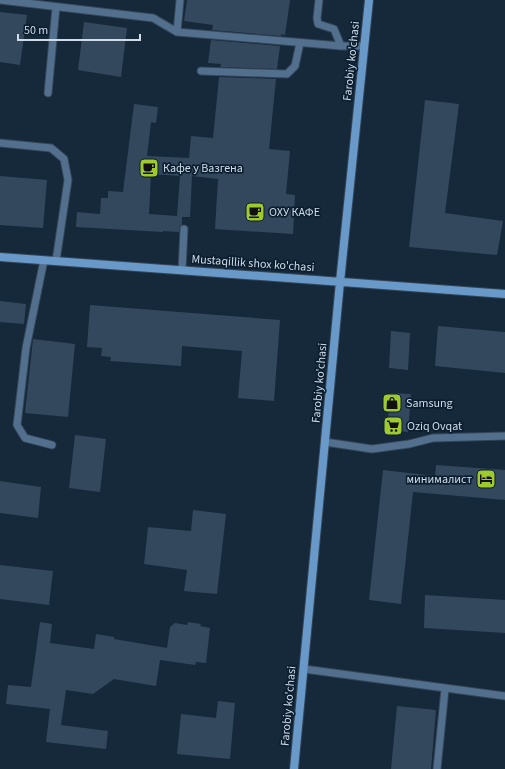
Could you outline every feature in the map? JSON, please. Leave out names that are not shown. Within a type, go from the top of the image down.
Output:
[{"type":"main road","name":"Farobiy ko'chasi","points":[[294,769],[340,282],[369,0]]},
{"type":"main road","name":"Mustaqillik shox ko'chasi","points":[[0,257],[505,294]]},
{"type":"lane","points":[[0,0],[153,18],[177,32],[341,46],[364,46]]},
{"type":"lane","points":[[177,32],[180,0]]},
{"type":"lane","points":[[319,0],[317,18],[318,24],[334,29],[341,46]]},
{"type":"lane","points":[[48,92],[56,7]]},
{"type":"lane","points":[[201,71],[287,74],[295,66],[300,42]]},
{"type":"lane","points":[[0,143],[51,148],[64,159],[68,180],[56,261]]},
{"type":"lane","points":[[182,270],[184,229]]},
{"type":"lane","points":[[44,260],[26,348],[18,425],[25,438],[52,445]]},
{"type":"lane","points":[[325,442],[372,449],[409,444],[434,438],[505,436]]},
{"type":"lane","points":[[304,669],[505,696]]},
{"type":"lane","points":[[437,769],[445,689]]},
{"type":"building","points":[[187,0],[290,0],[285,35],[281,34],[281,36],[212,30],[213,25],[184,21]]},
{"type":"building","points":[[0,12],[27,15],[20,65],[0,62]]},
{"type":"building","points":[[84,22],[127,28],[121,77],[78,70]]},
{"type":"building","points":[[211,40],[280,46],[277,69],[220,67],[221,64],[208,63]]},
{"type":"building","points":[[219,77],[276,79],[269,149],[290,151],[286,194],[295,195],[293,234],[215,229],[218,179],[192,176],[190,217],[182,217],[182,225],[179,232],[76,227],[77,212],[100,214],[101,198],[108,198],[108,191],[123,192],[134,104],[158,107],[156,123],[151,122],[147,156],[189,158],[191,136],[213,138]],"holes":[[[151,174],[180,176],[177,216],[149,214]]]},
{"type":"building","points":[[425,100],[459,104],[445,213],[503,221],[497,255],[409,247]]},
{"type":"building","points":[[0,176],[47,180],[43,228],[0,225]]},
{"type":"building","points":[[0,301],[26,304],[24,324],[0,322]]},
{"type":"building","points":[[90,305],[280,320],[274,401],[238,398],[242,351],[182,346],[181,366],[110,361],[111,357],[101,356],[102,348],[87,347]]},
{"type":"building","points":[[438,326],[505,332],[505,373],[435,366]]},
{"type":"building","points":[[391,331],[410,333],[408,370],[389,368]]},
{"type":"building","points":[[33,339],[75,344],[68,417],[25,413]]},
{"type":"building","points":[[390,393],[411,394],[408,432],[387,430]]},
{"type":"building","points":[[75,435],[106,439],[100,492],[69,488]]},
{"type":"building","points":[[436,465],[505,470],[505,500],[413,492],[401,604],[369,600],[383,470],[435,476]]},
{"type":"building","points":[[0,481],[41,487],[38,518],[0,513]]},
{"type":"building","points":[[193,510],[226,514],[217,594],[184,591],[187,570],[144,564],[148,527],[191,531]]},
{"type":"building","points":[[0,565],[53,571],[49,605],[0,599]]},
{"type":"building","points":[[425,595],[505,600],[505,633],[424,628]]},
{"type":"building","points":[[40,622],[52,624],[50,643],[94,649],[96,634],[114,637],[114,639],[167,648],[170,627],[175,623],[187,625],[188,622],[201,624],[200,626],[210,628],[206,663],[196,662],[195,665],[160,660],[156,686],[114,679],[93,694],[66,690],[61,725],[108,731],[106,749],[46,742],[50,709],[6,704],[8,685],[31,687]]},
{"type":"building","points":[[218,701],[235,703],[230,759],[177,754],[181,714],[216,718]]},
{"type":"building","points":[[397,706],[436,710],[431,769],[391,769]]},
{"type":"place","name":"Кафе у Вазгена","points":[[149,168]]},
{"type":"place","name":"ОХУ КАФЕ","points":[[255,212]]},
{"type":"place","name":"Samsung","points":[[392,403]]},
{"type":"place","name":"Oziq Ovqat","points":[[393,426]]},
{"type":"place","name":"минималист","points":[[486,479]]}]
